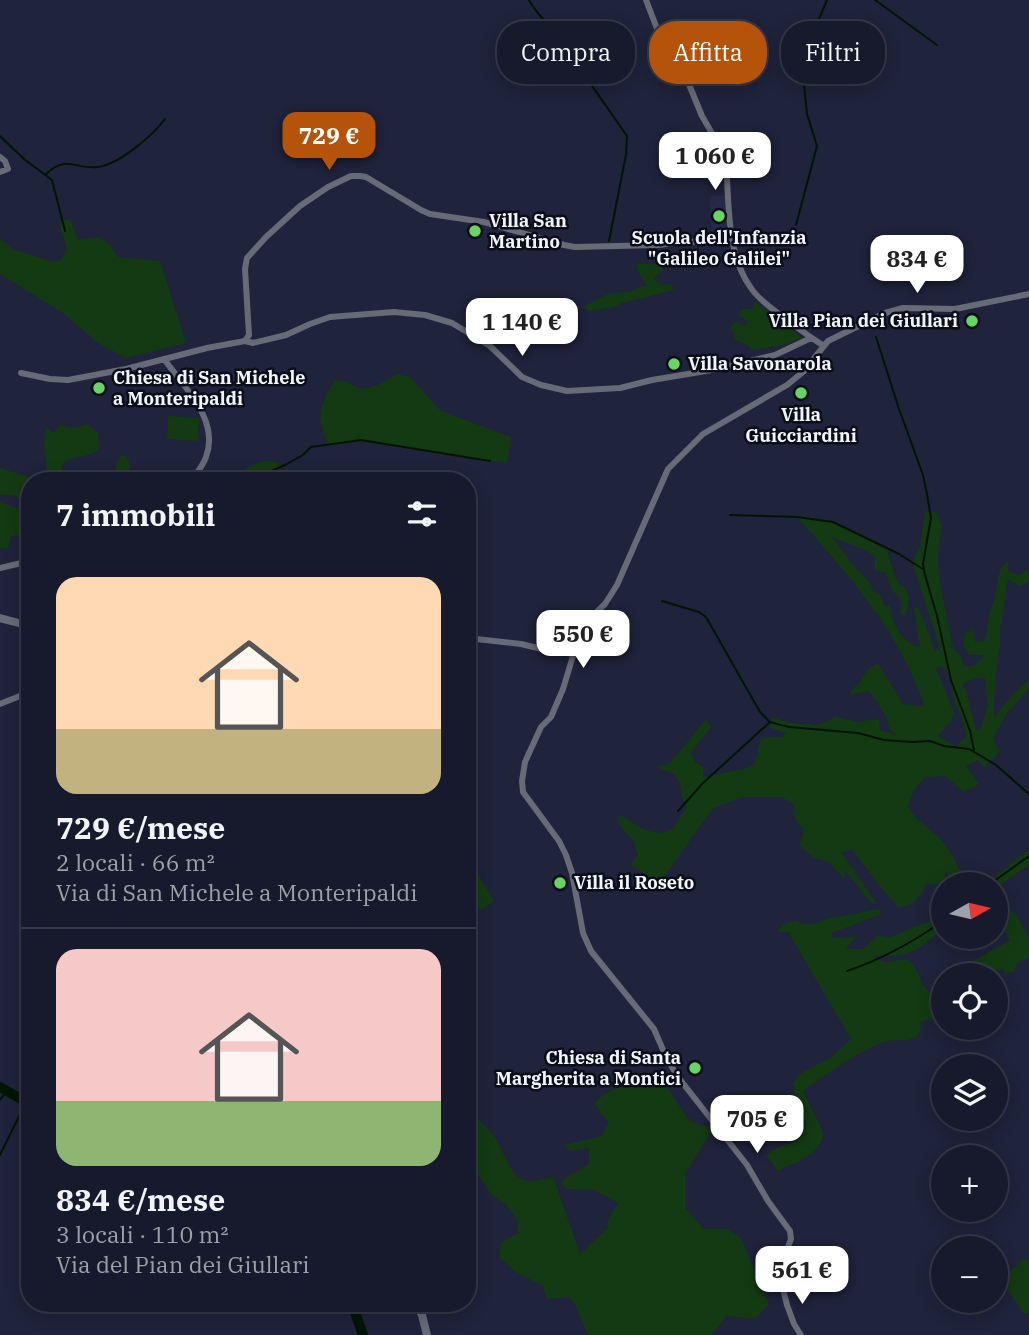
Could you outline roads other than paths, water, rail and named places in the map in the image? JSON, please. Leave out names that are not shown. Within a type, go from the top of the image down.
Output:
[{"type":"street","points":[[646,0],[664,47],[686,77],[702,116],[724,154],[732,241],[749,287],[766,304],[824,346]]},
{"type":"street","points":[[0,157],[8,169],[0,172]]},
{"type":"street","points":[[245,341],[249,335],[245,269],[247,258],[300,206],[328,187],[351,176],[366,177],[430,214],[484,222],[575,247],[732,241]]},
{"type":"street","points":[[801,1335],[794,1324],[782,1285],[782,1263],[791,1239],[790,1231],[747,1165],[678,1077],[654,1029],[591,951],[583,933],[566,855],[559,841],[523,792],[525,762],[541,727],[554,710],[582,626],[605,604],[617,585],[668,469],[703,434],[787,385],[803,372],[828,341],[876,317],[902,308],[955,309],[1029,294]]},
{"type":"street","points":[[21,373],[68,380],[126,369],[206,348],[245,341],[253,343],[286,335],[331,317],[394,312],[425,315],[452,323],[489,346],[522,377],[567,391],[620,388],[712,370],[775,355],[811,338]]},
{"type":"street","points":[[164,359],[203,413],[209,429],[209,446],[205,460],[197,472]]},
{"type":"street","points":[[0,568],[21,563]]},
{"type":"street","points":[[0,618],[21,624]]},
{"type":"street","points":[[476,639],[574,653]]},
{"type":"street","points":[[0,704],[21,696]]},
{"type":"street","points":[[420,1312],[427,1335]]},
{"type":"waterway","points":[[529,0],[627,136],[626,155],[609,241]]},
{"type":"waterway","points":[[796,225],[817,146],[807,114],[805,73],[819,19],[827,0]]},
{"type":"waterway","points":[[875,0],[937,45]]},
{"type":"waterway","points":[[46,174],[66,164],[90,167],[107,165],[126,155],[153,133],[165,119]]},
{"type":"waterway","points":[[0,136],[52,180],[65,231]]},
{"type":"waterway","points":[[876,337],[923,475],[931,518],[923,564],[925,575],[951,680],[970,731],[974,750]]},
{"type":"waterway","points":[[269,472],[303,455],[311,447],[361,440],[490,461]]},
{"type":"waterway","points":[[730,515],[797,517],[833,522],[899,554],[923,569]]},
{"type":"waterway","points":[[662,601],[699,612],[706,617],[760,712],[770,722],[789,727],[858,733],[884,740],[930,741],[969,749],[996,765],[1029,794]]},
{"type":"waterway","points":[[678,811],[703,783],[770,722]]},
{"type":"waterway","points":[[1007,872],[1029,856]]},
{"type":"waterway","points":[[847,971],[897,949],[931,929]]},
{"type":"waterway","points":[[0,1087],[21,1099]]},
{"type":"waterway","points":[[0,1100],[7,1091]]},
{"type":"waterway","points":[[0,1155],[21,1112]]},
{"type":"waterway","points":[[355,1312],[363,1335]]},
{"type":"place","name":"Scuola dell'Infanzia \"Galileo Galilei\"","points":[[719,216]]},
{"type":"place","name":"Villa San Martino","points":[[475,231]]},
{"type":"place","name":"Villa Pian dei Giullari","points":[[972,321]]},
{"type":"place","name":"Villa Savonarola","points":[[674,364]]},
{"type":"place","name":"Chiesa di San Michele a Monteripaldi","points":[[99,388]]},
{"type":"place","name":"Villa Guicciardini","points":[[801,393]]},
{"type":"place","name":"Villa il Roseto","points":[[560,883]]},
{"type":"place","name":"Chiesa di Santa Margherita a Montici","points":[[695,1068]]}]
